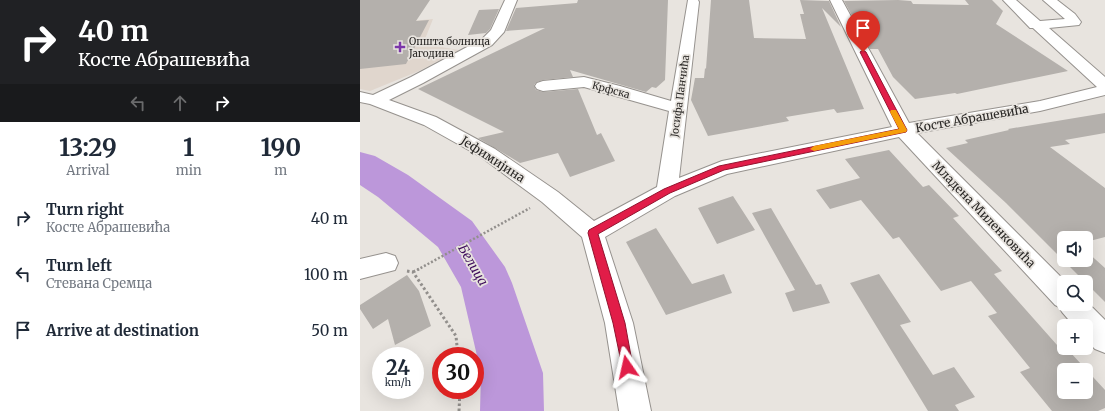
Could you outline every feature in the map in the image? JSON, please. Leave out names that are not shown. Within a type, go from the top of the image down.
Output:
[{"type":"street","name":"Јефимијина","points":[[368,98],[417,80],[487,42],[497,32],[511,0]]},
{"type":"street","name":"Младена Миленковића","points":[[836,0],[903,130],[1057,290]]},
{"type":"street","points":[[1009,0],[1035,25],[1105,86]]},
{"type":"street","points":[[1035,25],[1070,24],[1074,22],[1049,0]]},
{"type":"street","name":"Јосифа Панчића","points":[[667,191],[693,2]]},
{"type":"street","name":"Крфска","points":[[543,86],[584,82],[614,89],[668,106],[679,106]]},
{"type":"street","name":"Косте Абрашевића","points":[[592,233],[667,191],[722,168],[903,130],[1040,106],[1105,90]]},
{"type":"street","name":"Јефимијина","points":[[368,98],[436,124],[488,153],[550,197],[592,233]]},
{"type":"street","points":[[592,233],[619,323],[636,411]]},
{"type":"street","points":[[360,269],[386,263]]},
{"type":"street","points":[[1078,311],[1105,340]]},
{"type":"path","points":[[457,347],[456,336],[413,272],[550,197]]},
{"type":"path","points":[[459,411],[460,399]]},
{"type":"shaded area","name":"Општа болница Јагодина","points":[[360,0],[380,24],[433,19],[423,44],[459,50],[419,71],[370,91],[360,89]]},
{"type":"building","name":"Општа болница Јагодина","points":[[360,0],[430,0],[416,21],[429,20],[406,64],[360,69]]},
{"type":"building","points":[[578,0],[668,0],[665,80],[656,88],[652,87],[646,92],[570,70],[573,77],[543,80],[534,85],[536,90],[543,92],[578,89],[597,135],[601,133],[615,161],[570,177],[558,153],[520,163],[478,138],[504,132],[418,89],[545,28],[506,31],[516,8],[577,3]]},
{"type":"building","points":[[711,0],[749,0],[754,38],[806,39],[800,14],[804,14],[800,0],[829,1],[841,27],[822,8],[864,109],[837,113],[834,109],[786,117],[789,121],[708,136],[691,100],[695,78],[704,78],[705,68],[706,69]]},
{"type":"building","points":[[965,0],[992,0],[1003,11],[996,24],[1068,71],[957,94],[955,93],[915,99],[893,77],[878,49],[870,49],[844,1],[911,1],[913,4],[969,5]]},
{"type":"building","points":[[499,9],[490,29],[486,33],[468,35],[479,10]]},
{"type":"building","points":[[1105,113],[1105,133],[1065,140],[1070,144],[1050,147],[1105,188],[1105,237],[1093,240],[1093,231],[1057,231],[1057,254],[1006,203],[946,148],[968,143],[965,140],[1009,130],[1008,129]]},
{"type":"building","points":[[889,150],[923,187],[929,185],[959,216],[953,218],[1002,271],[994,274],[1057,345],[1057,355],[1073,355],[1080,363],[1057,363],[1057,399],[1093,399],[1093,377],[1105,390],[1105,408],[1098,411],[1052,411],[1020,372],[1030,368],[988,316],[997,313],[971,281],[941,291],[899,237],[893,239],[861,200],[830,209],[816,190],[860,178],[845,159]]},
{"type":"building","points":[[733,196],[755,230],[717,244],[698,208]]},
{"type":"building","points":[[771,208],[816,285],[821,284],[830,303],[793,312],[785,293],[795,290],[752,213]]},
{"type":"building","points":[[656,228],[692,284],[724,274],[732,293],[666,315],[626,242]]},
{"type":"building","points":[[1093,257],[1105,268],[1105,302],[1093,290],[1093,275],[1078,275],[1070,267],[1093,267]]},
{"type":"building","points":[[879,274],[911,322],[900,325],[933,375],[954,367],[975,397],[955,405],[959,411],[928,411],[850,283]]},
{"type":"building","points":[[407,275],[419,291],[431,326],[395,345],[388,319],[373,329],[360,309],[360,305]]},
{"type":"waterway","name":"Белица","points":[[360,166],[393,186],[455,234],[486,283],[512,373],[512,411]]},
{"type":"slow traffic","points":[[814,149],[903,130],[894,112]]},
{"type":"place","name":"Општа болница Јагодина","points":[[400,47]]},
{"type":"route","points":[[627,367],[619,323],[592,233],[667,191],[722,168],[903,130],[863,52]]}]
